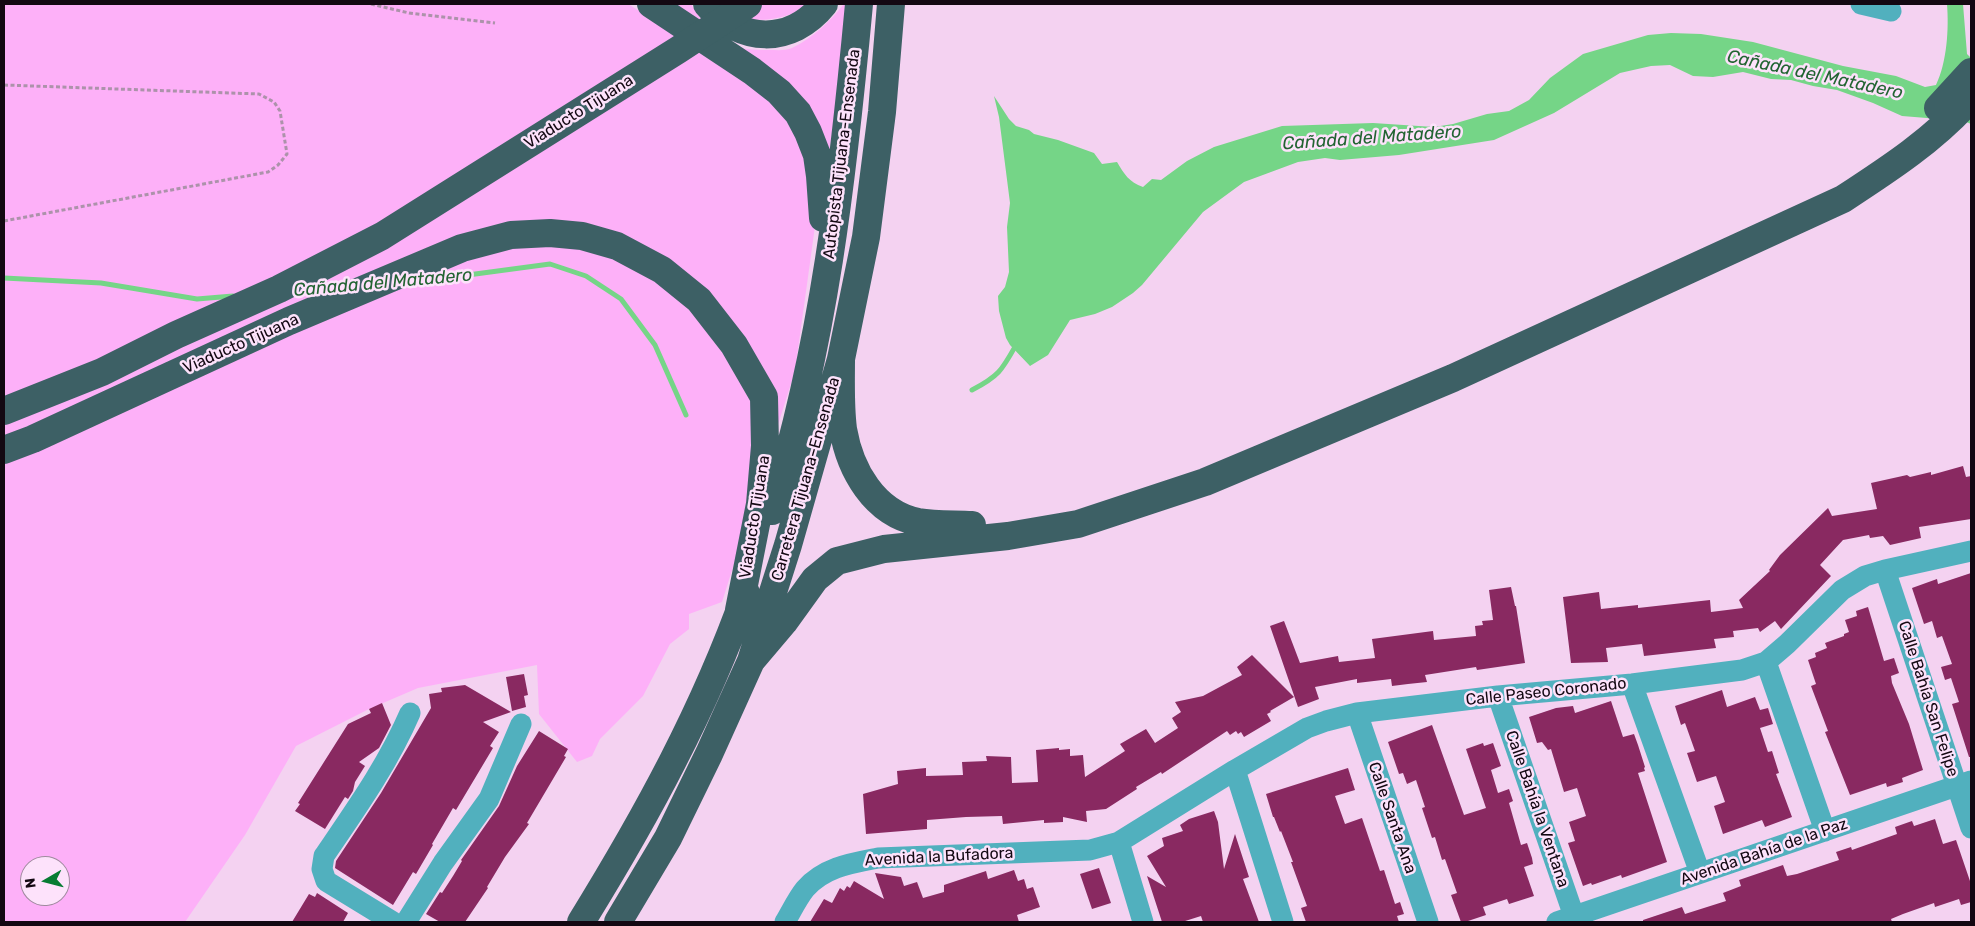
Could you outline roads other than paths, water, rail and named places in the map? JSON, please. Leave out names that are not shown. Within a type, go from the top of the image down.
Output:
[{"type":"highway","points":[[651,4],[752,71],[779,92],[798,114],[817,154],[820,176],[823,204],[823,305]]},
{"type":"highway","points":[[707,4],[719,18],[733,27],[753,34],[761,34],[785,32],[815,14],[824,4]]},
{"type":"highway","name":"Viaducto Tijuana","points":[[4,411],[102,372],[176,335],[280,289],[382,236],[748,4]]},
{"type":"highway","name":"Autopista Tijuana-Ensenada","points":[[823,305],[836,221],[849,114],[859,4]]},
{"type":"highway","name":"Carretera Tijuana–Ensenada","points":[[618,922],[668,838],[751,661],[788,545],[841,359],[867,227],[882,112],[891,4]]},
{"type":"highway","points":[[841,359],[843,431],[859,478],[879,503],[895,513],[916,521],[938,524],[986,525],[1052,514],[1267,440],[1451,364],[1692,257],[1836,188],[1891,150],[1923,124],[1971,72]]},
{"type":"highway","points":[[751,661],[784,622],[815,579],[837,561],[884,549],[1008,536],[1078,524],[1205,482],[1453,378],[1843,199],[1892,167],[1951,121],[1971,98]]},
{"type":"highway","name":"Viaducto Tijuana","points":[[4,450],[33,439],[290,321],[462,248],[511,235],[550,233],[582,236],[617,246],[662,270],[699,300],[734,344],[764,397],[765,446],[760,504],[740,610]]},
{"type":"highway","name":"Carretera Tijuana–Ensenada","points":[[581,922],[628,846],[689,731],[728,644],[774,504],[798,414],[823,305]]},
{"type":"street","points":[[1862,4],[1891,11]]},
{"type":"street","name":"Calle Paseo Coronado","points":[[1118,842],[1307,728],[1326,721],[1356,714],[1498,696],[1632,684],[1742,670],[1766,662],[1842,590],[1865,576],[1971,551]]},
{"type":"street","name":"Calle Bahía San Felipe","points":[[1885,570],[1964,784],[1971,828]]},
{"type":"street","points":[[1766,662],[1825,831]]},
{"type":"street","points":[[1632,684],[1700,873]]},
{"type":"street","name":"Calle Bahía la Ventana","points":[[1498,696],[1569,920]]},
{"type":"street","points":[[392,922],[326,881],[322,869],[324,856],[383,766],[397,742],[410,712]]},
{"type":"street","name":"Calle Santa Ana","points":[[1356,714],[1428,922]]},
{"type":"street","points":[[406,922],[444,863],[489,800],[521,724]]},
{"type":"street","points":[[1235,770],[1283,922]]},
{"type":"street","name":"Avenida Bahía de la Paz","points":[[1569,920],[1700,873],[1964,784]]},
{"type":"street","points":[[1118,842],[1140,921]]},
{"type":"street","name":"Avenida la Bufadora","points":[[785,922],[805,890],[818,876],[844,864],[878,858],[1090,850],[1118,842]]},
{"type":"water","points":[[1947,4],[1963,4],[1967,54],[1971,58],[1971,124],[1964,121],[1902,116],[1837,90],[1791,80],[1771,79],[1743,72],[1713,77],[1693,76],[1670,65],[1651,66],[1620,73],[1554,113],[1494,140],[1399,155],[1340,160],[1325,158],[1298,162],[1244,182],[1203,212],[1142,285],[1133,293],[1112,307],[1095,314],[1070,320],[1048,355],[1030,366],[1010,345],[1006,338],[999,311],[998,296],[1005,287],[1009,272],[1007,227],[1010,203],[999,117],[994,96],[1009,119],[1016,126],[1029,130],[1034,134],[1058,140],[1094,153],[1102,164],[1117,162],[1127,177],[1143,187],[1152,179],[1161,180],[1187,161],[1214,147],[1282,126],[1373,123],[1434,127],[1453,124],[1487,114],[1509,111],[1529,100],[1550,78],[1583,54],[1648,35],[1671,33],[1701,34],[1753,42],[1843,66],[1896,76],[1925,87],[1936,85],[1943,66],[1946,45]]},
{"type":"waterway","name":"Cañada del Matadero","points":[[408,283],[550,264],[586,276],[621,299],[655,345],[686,415]]},
{"type":"waterway","name":"Cañada del Matadero","points":[[4,278],[101,283],[197,299],[233,296]]},
{"type":"waterway","name":"Cañada del Matadero","points":[[299,291],[335,289]]},
{"type":"waterway","name":"Cañada del Matadero","points":[[972,390],[999,372],[1016,345]]}]
